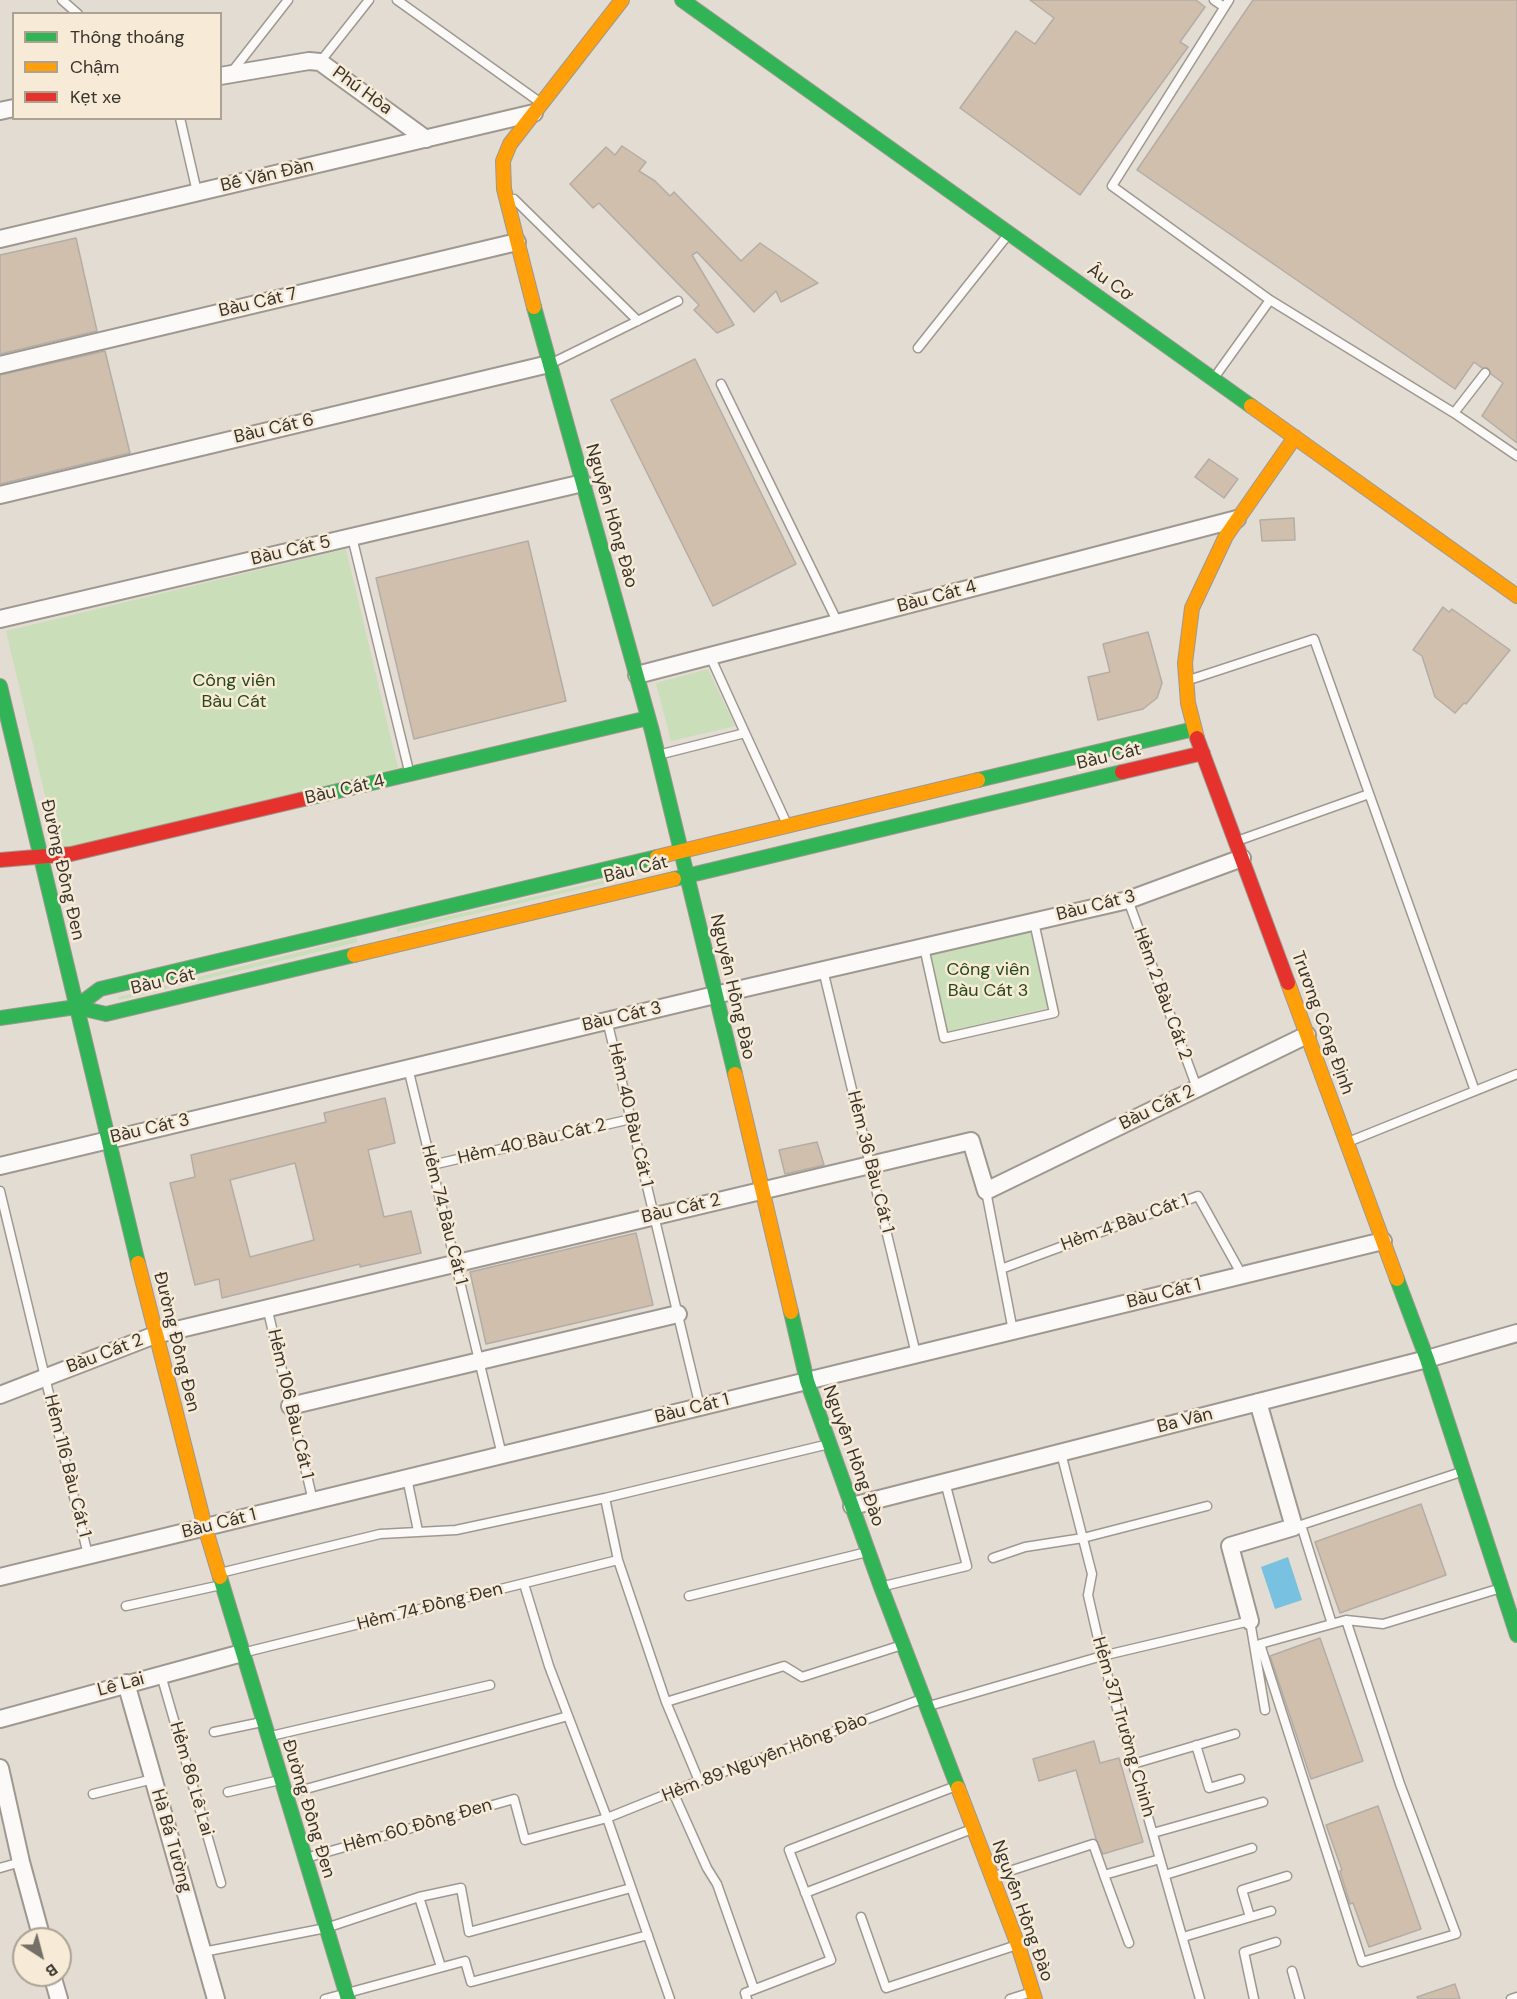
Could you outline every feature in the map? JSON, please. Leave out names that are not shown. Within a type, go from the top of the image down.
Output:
[{"type":"street","name":"Nguyễn Hồng Đào","points":[[622,0],[506,150],[502,168],[504,189],[549,364],[658,755],[807,1381],[880,1587],[1018,1945],[1034,1996]]},
{"type":"street","name":"Âu Cơ","points":[[690,2],[1517,596]]},
{"type":"street","name":"Phú Hòa","points":[[225,75],[309,61],[320,62],[426,139]]},
{"type":"street","name":"Bế Văn Đàn","points":[[0,238],[426,139],[537,108]]},
{"type":"street","name":"Bàu Cát 7","points":[[0,364],[517,242]]},
{"type":"street","name":"Bàu Cát 6","points":[[0,495],[549,364]]},
{"type":"street","name":"Trương Công Định","points":[[1295,437],[1237,519],[1212,563],[1192,608],[1186,645],[1188,703],[1194,729],[1427,1359],[1517,1635]]},
{"type":"street","name":"Bàu Cát 5","points":[[0,619],[583,483]]},
{"type":"street","name":"Bàu Cát 4","points":[[637,675],[1237,519]]},
{"type":"street","name":"Đường Đồng Đen","points":[[0,686],[155,1335],[205,1527],[347,1996]]},
{"type":"street","name":"Bàu Cát 4","points":[[0,860],[71,854],[648,718]]},
{"type":"street","name":"Bàu Cát","points":[[76,1007],[100,989],[1194,729]]},
{"type":"street","name":"Bàu Cát","points":[[0,1018],[76,1007],[106,1014],[1203,753]]},
{"type":"street","points":[[937,790],[943,815]]},
{"type":"street","name":"Bàu Cát 3","points":[[0,1166],[607,1020],[1128,900],[1242,858]]},
{"type":"street","points":[[373,924],[379,949]]},
{"type":"street","name":"Bàu Cát 2","points":[[0,1395],[155,1335],[654,1215],[971,1142],[986,1191],[1307,1035]]},
{"type":"street","name":"Bàu Cát 1","points":[[0,1577],[1383,1241]]},
{"type":"street","points":[[290,1406],[678,1314]]},
{"type":"street","name":"Ba Vân","points":[[852,1506],[1427,1359],[1517,1333]]},
{"type":"street","points":[[1250,1621],[1230,1546],[1294,1527],[1258,1402]]},
{"type":"street","name":"Lê Lai","points":[[0,1719],[242,1653]]},
{"type":"street","name":"Hà Bá Tường","points":[[126,1683],[216,1999]]},
{"type":"street","points":[[0,1768],[21,1862],[39,1927]]},
{"type":"lane","points":[[62,0],[76,12]]},
{"type":"lane","points":[[225,75],[288,0]]},
{"type":"lane","points":[[320,62],[369,0]]},
{"type":"lane","points":[[397,0],[537,108]]},
{"type":"lane","points":[[1214,0],[1227,4],[1112,186],[1270,300],[1454,413],[1517,456]]},
{"type":"lane","points":[[180,120],[197,192]]},
{"type":"lane","points":[[504,189],[638,321]]},
{"type":"lane","points":[[918,348],[1009,233]]},
{"type":"lane","points":[[1214,378],[1270,300]]},
{"type":"lane","points":[[549,364],[678,301]]},
{"type":"lane","points":[[1454,413],[1485,373]]},
{"type":"lane","points":[[722,384],[838,623]]},
{"type":"lane","points":[[352,537],[410,774]]},
{"type":"lane","points":[[1186,681],[1314,639],[1475,1091]]},
{"type":"lane","points":[[710,656],[788,825]]},
{"type":"lane","points":[[658,755],[745,733]]},
{"type":"lane","points":[[1236,842],[1369,794]]},
{"type":"lane","name":"Hẻm 2 Bàu Cát 2","points":[[1128,900],[1197,1088]]},
{"type":"lane","points":[[924,947],[944,1038],[1054,1013],[1034,922]]},
{"type":"lane","name":"Hẻm 36 Bàu Cát 1","points":[[823,970],[916,1354]]},
{"type":"lane","name":"Hẻm 40 Bàu Cát 1","points":[[607,1020],[700,1407]]},
{"type":"lane","name":"Hẻm 74 Bàu Cát 1","points":[[408,1068],[502,1455]]},
{"type":"lane","points":[[1347,1143],[1517,1074]]},
{"type":"lane","name":"Hẻm 40 Bàu Cát 2","points":[[432,1165],[631,1119]]},
{"type":"lane","name":"Hẻm 116 Bàu Cát 1","points":[[0,1191],[88,1556]]},
{"type":"lane","points":[[986,1191],[1012,1331]]},
{"type":"lane","name":"Hẻm 4 Bàu Cát 1","points":[[1001,1269],[1198,1196],[1242,1275]]},
{"type":"lane","name":"Hẻm 106 Bàu Cát 1","points":[[267,1307],[313,1501]]},
{"type":"lane","points":[[126,1606],[380,1534],[456,1530],[605,1498],[829,1443]]},
{"type":"lane","name":"Hẻm 371 Trường Chinh","points":[[1060,1453],[1092,1574],[1088,1595],[1102,1656],[1200,1999]]},
{"type":"lane","points":[[1332,1624],[1301,1525],[1463,1471]]},
{"type":"lane","points":[[406,1478],[418,1531]]},
{"type":"lane","points":[[880,1587],[966,1566],[945,1482]]},
{"type":"lane","points":[[605,1498],[618,1560],[666,1702],[699,1781]]},
{"type":"lane","points":[[993,1558],[1025,1547],[1083,1538],[1207,1506]]},
{"type":"lane","points":[[689,1596],[868,1552]]},
{"type":"lane","name":"Hẻm 74 Đồng Đen","points":[[242,1653],[618,1560]]},
{"type":"lane","points":[[524,1584],[549,1666],[607,1818],[669,1999]]},
{"type":"lane","points":[[1346,1620],[1400,1784],[1456,1934],[1362,1962],[1260,1644],[1346,1620],[1383,1623],[1501,1588]]},
{"type":"lane","points":[[1250,1621],[1265,1710]]},
{"type":"lane","name":"Hẻm 89 Nguyễn Hồng Đào","points":[[607,1818],[699,1781],[924,1703],[1102,1656],[1250,1621]]},
{"type":"lane","points":[[666,1702],[784,1666],[802,1677],[902,1645]]},
{"type":"lane","name":"Hẻm 86 Lê Lai","points":[[160,1674],[221,1883]]},
{"type":"lane","points":[[267,1737],[490,1685]]},
{"type":"lane","points":[[285,1795],[568,1716]]},
{"type":"lane","points":[[214,1732],[263,1722]]},
{"type":"lane","points":[[1133,1764],[1235,1734]]},
{"type":"lane","points":[[1196,1745],[1209,1788],[1240,1779]]},
{"type":"lane","points":[[93,1794],[153,1779]]},
{"type":"lane","points":[[228,1792],[280,1780]]},
{"type":"lane","points":[[747,1999],[745,1993],[831,1960],[789,1850],[956,1785]]},
{"type":"lane","points":[[672,1792],[707,1868],[717,1884],[754,1989]]},
{"type":"lane","name":"Hẻm 60 Đồng Đen","points":[[304,1858],[514,1799],[525,1840],[607,1818]]},
{"type":"lane","points":[[1153,1833],[1263,1802]]},
{"type":"lane","points":[[805,1893],[973,1829]]},
{"type":"lane","points":[[991,1877],[1093,1844],[1129,1943]]},
{"type":"lane","points":[[1165,1875],[1252,1848]]},
{"type":"lane","points":[[1104,1875],[1160,1858]]},
{"type":"lane","points":[[0,1868],[21,1862]]},
{"type":"lane","points":[[1250,1917],[1242,1890],[1287,1876]]},
{"type":"lane","points":[[203,1952],[326,1928],[419,1898],[461,1888],[469,1932],[631,1888]]},
{"type":"lane","points":[[419,1898],[441,1967]]},
{"type":"lane","points":[[1183,1937],[1270,1911]]},
{"type":"lane","points":[[861,1917],[886,1988],[1018,1945]]},
{"type":"lane","points":[[324,1999],[347,1996],[465,1960],[471,1982],[648,1935]]},
{"type":"lane","points":[[1254,1999],[1244,1952],[1276,1941]]},
{"type":"lane","points":[[1292,1971],[1300,1999]]},
{"type":"lane","points":[[1010,1999],[1034,1996]]},
{"type":"lane","points":[[1511,1999],[1517,1997]]},
{"type":"green space","name":"Công viên Bàu Cát","points":[[346,549],[398,768],[58,850],[6,631]]},
{"type":"green space","points":[[708,669],[735,726],[671,741],[656,683]]},
{"type":"green space","points":[[637,873],[637,876],[397,932],[397,928]]},
{"type":"green space","name":"Công viên Bàu Cát 3","points":[[1030,929],[1048,1008],[947,1032],[929,952]]},
{"type":"green space","points":[[356,938],[358,942],[119,1000],[118,997]]},
{"type":"water","points":[[1288,1557],[1302,1600],[1275,1609],[1261,1567]]},
{"type":"building","points":[[1030,0],[1196,0],[1205,7],[1180,42],[1188,47],[1080,195],[960,108],[1016,31],[1035,44],[1054,18]]},
{"type":"building","points":[[1253,0],[1517,0],[1517,443],[1482,416],[1503,383],[1491,374],[1488,368],[1482,368],[1474,362],[1455,389],[1137,170]]},
{"type":"building","points":[[622,146],[646,162],[639,171],[655,181],[670,196],[674,192],[741,261],[760,243],[818,283],[781,302],[776,291],[754,312],[697,252],[692,255],[734,325],[717,333],[694,310],[699,305],[599,203],[593,208],[570,184],[606,147],[615,155]]},
{"type":"building","points":[[76,238],[97,331],[0,354],[0,255]]},
{"type":"building","points":[[105,351],[130,453],[0,484],[0,375]]},
{"type":"building","points":[[695,359],[796,564],[713,606],[611,400]]},
{"type":"building","points":[[1209,459],[1238,479],[1224,498],[1195,477]]},
{"type":"building","points":[[1294,518],[1295,540],[1262,541],[1260,520]]},
{"type":"building","points":[[528,541],[566,701],[414,739],[376,578]]},
{"type":"building","points":[[1443,607],[1449,612],[1452,609],[1510,650],[1466,704],[1464,703],[1455,713],[1435,697],[1422,656],[1413,650]]},
{"type":"building","points":[[1148,632],[1162,683],[1157,698],[1143,709],[1098,720],[1088,677],[1110,672],[1103,644]]},
{"type":"building","points":[[385,1098],[395,1143],[368,1150],[384,1217],[411,1211],[421,1253],[360,1267],[360,1264],[222,1298],[219,1279],[195,1285],[170,1183],[195,1177],[191,1155],[326,1122],[324,1113]],"holes":[[[295,1163],[314,1240],[250,1257],[230,1180]]]},
{"type":"building","points":[[817,1142],[824,1165],[785,1174],[779,1150]]},
{"type":"building","points":[[636,1233],[653,1305],[486,1344],[470,1272]]},
{"type":"building","points":[[1421,1504],[1446,1575],[1340,1613],[1315,1542]]},
{"type":"building","points":[[1320,1638],[1363,1761],[1311,1779],[1270,1656]]},
{"type":"building","points":[[1094,1741],[1100,1763],[1119,1758],[1143,1842],[1103,1854],[1096,1839],[1076,1770],[1039,1781],[1033,1759]]},
{"type":"building","points":[[1378,1806],[1421,1929],[1369,1947],[1353,1903],[1350,1904],[1340,1871],[1342,1870],[1326,1825]]},
{"type":"building","points":[[1455,1984],[1460,1999],[1418,1999],[1417,1997]]},
{"type":"traffic: fast","points":[[682,0],[1251,406]]},
{"type":"traffic: fast","points":[[534,307],[652,731],[735,1074]]},
{"type":"traffic: fast","points":[[0,686],[138,1263]]},
{"type":"traffic: fast","points":[[308,798],[648,718]]},
{"type":"traffic: fast","points":[[978,780],[1194,729]]},
{"type":"traffic: fast","points":[[674,879],[1122,772]]},
{"type":"traffic: fast","points":[[76,1007],[100,989],[657,857]]},
{"type":"traffic: fast","points":[[0,1018],[76,1007],[106,1014],[354,955]]},
{"type":"traffic: fast","points":[[1397,1279],[1427,1359],[1517,1635]]},
{"type":"traffic: fast","points":[[791,1312],[807,1381],[881,1587],[958,1788]]},
{"type":"traffic: fast","points":[[220,1577],[348,1999]]},
{"type":"traffic: slow","points":[[534,307],[504,189],[503,161],[510,144],[622,0]]},
{"type":"traffic: slow","points":[[1251,406],[1517,596]]},
{"type":"traffic: slow","points":[[1197,738],[1188,703],[1185,663],[1192,608],[1226,536],[1295,437]]},
{"type":"traffic: slow","points":[[657,857],[978,780]]},
{"type":"traffic: slow","points":[[354,955],[674,879]]},
{"type":"traffic: slow","points":[[1288,983],[1397,1279]]},
{"type":"traffic: slow","points":[[735,1074],[791,1312]]},
{"type":"traffic: slow","points":[[138,1263],[205,1527],[220,1577]]},
{"type":"traffic: slow","points":[[958,1788],[1018,1945],[1035,1999]]},
{"type":"traffic: jam","points":[[1197,738],[1288,983]]},
{"type":"traffic: jam","points":[[1122,772],[1203,753]]},
{"type":"traffic: jam","points":[[0,860],[71,854],[308,798]]}]
